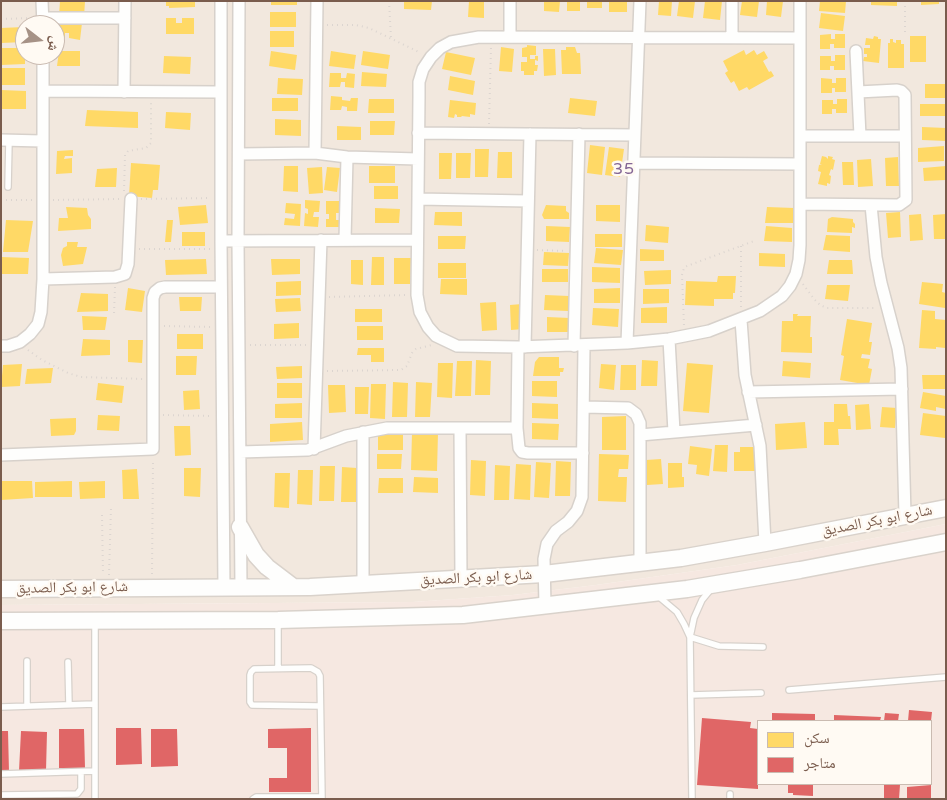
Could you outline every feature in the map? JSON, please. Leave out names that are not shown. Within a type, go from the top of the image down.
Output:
[{"type":"main road","name":"شارع ابو بكر الصديق","points":[[1,589],[106,587],[232,588],[363,584],[544,574],[640,563],[764,544],[946,508]]},
{"type":"main road","points":[[240,527],[262,561],[292,586]]},
{"type":"main road","points":[[1,621],[278,620],[454,615],[714,585],[946,542]]},
{"type":"street","points":[[42,1],[42,15]]},
{"type":"street","points":[[124,92],[125,1]]},
{"type":"street","points":[[221,1],[224,562],[232,588]]},
{"type":"street","points":[[232,588],[240,562],[239,1]]},
{"type":"street","points":[[315,153],[317,1]]},
{"type":"street","points":[[510,1],[510,36]]},
{"type":"street","points":[[627,343],[640,1]]},
{"type":"street","points":[[732,1],[732,38]]},
{"type":"street","points":[[800,1],[800,38],[800,136],[800,164],[800,204],[800,245],[796,274],[782,296],[760,311],[741,320],[709,330],[684,336],[627,343],[579,346],[457,346],[436,336],[428,326],[420,312],[417,295],[419,82],[423,69],[440,48],[451,42],[465,39],[510,36],[800,38]]},
{"type":"street","points":[[65,21],[125,18]]},
{"type":"street","points":[[856,50],[860,136]]},
{"type":"street","points":[[1,346],[20,342],[30,334],[38,324],[41,312],[43,279],[43,65]]},
{"type":"street","points":[[43,91],[220,92]]},
{"type":"street","points":[[800,204],[899,205],[906,200],[905,95],[902,91],[858,92]]},
{"type":"street","points":[[418,133],[635,135]]},
{"type":"street","points":[[530,134],[527,250],[517,444],[522,452],[528,453],[583,453]]},
{"type":"street","points":[[545,606],[544,559],[547,544],[556,531],[568,522],[577,511],[582,497],[584,407],[579,346],[576,251],[579,134]]},
{"type":"street","points":[[800,136],[905,136]]},
{"type":"street","points":[[5,140],[42,141]]},
{"type":"street","points":[[239,154],[315,153],[347,157],[418,159]]},
{"type":"street","points":[[345,240],[347,157]]},
{"type":"street","points":[[634,163],[800,164]]},
{"type":"street","points":[[43,279],[115,277],[125,274],[128,269],[129,249],[128,199]]},
{"type":"street","points":[[418,199],[528,201]]},
{"type":"street","points":[[871,205],[876,257],[898,348],[902,389],[905,515]]},
{"type":"street","points":[[314,449],[321,240]]},
{"type":"street","points":[[221,245],[238,241],[417,240]]},
{"type":"street","points":[[1,454],[153,449],[153,298],[155,292],[160,288],[222,287]]},
{"type":"street","points":[[741,320],[748,392],[756,425],[761,464],[764,544]]},
{"type":"street","points":[[669,338],[674,432]]},
{"type":"street","points":[[748,392],[902,389]]},
{"type":"street","points":[[584,407],[628,408],[636,414],[640,423],[640,563]]},
{"type":"street","points":[[640,434],[756,425]]},
{"type":"street","points":[[240,452],[314,449],[346,436],[387,428],[517,428]]},
{"type":"street","points":[[460,428],[460,579]]},
{"type":"street","points":[[363,432],[363,584]]},
{"type":"street","points":[[224,562],[240,562]]},
{"type":"lane","points":[[5,140],[8,188]]},
{"type":"lane","points":[[692,799],[690,637],[694,618],[702,600],[714,585]]},
{"type":"lane","points":[[655,593],[676,612],[690,637],[719,646],[763,646]]},
{"type":"lane","points":[[278,620],[278,668]]},
{"type":"lane","points":[[95,621],[96,799]]},
{"type":"lane","points":[[27,661],[27,706]]},
{"type":"lane","points":[[68,662],[69,705]]},
{"type":"lane","points":[[253,799],[256,797],[322,798],[320,676],[318,672],[311,668],[278,668],[254,669],[251,672],[250,702],[252,705],[320,706]]},
{"type":"lane","points":[[789,690],[946,677]]},
{"type":"lane","points":[[691,695],[761,693]]},
{"type":"lane","points":[[1,707],[95,704]]},
{"type":"lane","points":[[1,774],[95,771]]},
{"type":"lane","points":[[1,795],[77,794],[81,789],[81,772]]},
{"type":"path","points":[[389,1],[391,38]]},
{"type":"path","points":[[905,1],[905,36]]},
{"type":"path","points":[[1,19],[15,20]]},
{"type":"path","points":[[317,25],[356,25],[369,28],[431,57]]},
{"type":"path","points":[[489,134],[491,37]]},
{"type":"path","points":[[128,199],[125,155],[128,151],[146,148],[150,143],[150,92]]},
{"type":"path","points":[[1,200],[42,200]]},
{"type":"path","points":[[684,336],[682,275],[684,268],[754,241]]},
{"type":"path","points":[[129,249],[221,245]]},
{"type":"path","points":[[741,246],[741,320]]},
{"type":"path","points":[[527,250],[576,251]]},
{"type":"path","points":[[796,274],[814,300],[827,308],[887,308]]},
{"type":"path","points":[[114,313],[115,277]]},
{"type":"path","points":[[319,297],[417,295]]},
{"type":"path","points":[[154,326],[222,327]]},
{"type":"path","points":[[20,342],[42,360],[68,373],[81,377],[154,379]]},
{"type":"path","points":[[317,371],[402,370],[407,366],[412,353],[416,349],[446,342]]},
{"type":"path","points":[[240,345],[318,345]]},
{"type":"path","points":[[153,415],[223,416]]},
{"type":"path","points":[[152,587],[153,449]]},
{"type":"path","points":[[106,587],[110,508]]},
{"type":"path","points":[[102,515],[106,587]]},
{"type":"shaded area","points":[[1,1],[946,1],[946,524],[737,565],[513,595],[413,602],[1,605]]},
{"type":"shaded area","points":[[946,524],[946,799],[1,799],[1,605],[413,602],[513,595],[737,565]]},
{"type":"building: سكن","points":[[60,1],[85,1],[84,17],[59,15]]},
{"type":"building: سكن","points":[[166,1],[195,1],[195,7],[169,8],[169,6],[166,6]]},
{"type":"building: سكن","points":[[271,1],[297,1],[297,5],[271,5]]},
{"type":"building: سكن","points":[[404,1],[432,1],[431,10],[404,9]]},
{"type":"building: سكن","points":[[469,1],[484,1],[484,18],[468,17]]},
{"type":"building: سكن","points":[[544,1],[560,1],[559,12],[544,11]]},
{"type":"building: سكن","points":[[567,1],[580,1],[580,11],[567,11]]},
{"type":"building: سكن","points":[[587,1],[602,1],[602,8],[587,8]]},
{"type":"building: سكن","points":[[609,1],[627,1],[627,12],[609,12]]},
{"type":"building: سكن","points":[[659,1],[672,1],[671,16],[658,15]]},
{"type":"building: سكن","points":[[679,1],[695,1],[693,18],[677,16]]},
{"type":"building: سكن","points":[[705,1],[722,1],[720,20],[703,18]]},
{"type":"building: سكن","points":[[742,1],[759,1],[757,17],[740,15]]},
{"type":"building: سكن","points":[[767,1],[783,1],[781,17],[766,15]]},
{"type":"building: سكن","points":[[820,1],[846,1],[845,13],[819,11]]},
{"type":"building: سكن","points":[[871,1],[897,1],[897,6],[871,5]]},
{"type":"building: سكن","points":[[921,1],[939,1],[939,4],[921,5]]},
{"type":"building: سكن","points":[[270,12],[296,12],[296,27],[270,27]]},
{"type":"building: سكن","points":[[821,13],[845,16],[843,31],[819,28]]},
{"type":"building: سكن","points":[[166,18],[176,18],[176,23],[182,23],[182,18],[194,18],[194,34],[166,34]]},
{"type":"building: سكن","points":[[65,22],[82,23],[80,40],[69,38],[69,33],[65,33]]},
{"type":"building: سكن","points":[[15,27],[15,42],[1,43],[1,28]]},
{"type":"building: سكن","points":[[270,31],[294,31],[294,47],[270,47]]},
{"type":"building: سكن","points":[[831,34],[831,39],[835,39],[835,34],[845,34],[845,48],[834,48],[834,44],[830,44],[830,49],[820,49],[820,35]]},
{"type":"building: سكن","points":[[874,36],[881,39],[879,63],[863,61],[864,57],[867,57],[867,54],[864,54],[864,48],[870,48],[870,45],[865,45],[866,38],[873,39]]},
{"type":"building: سكن","points":[[910,36],[926,36],[926,62],[910,62]]},
{"type":"building: سكن","points":[[890,39],[893,39],[893,42],[896,43],[896,40],[901,40],[901,44],[904,44],[904,68],[888,68],[888,43],[890,43]]},
{"type":"building: سكن","points":[[527,45],[536,46],[536,55],[530,55],[530,59],[535,59],[535,56],[538,56],[538,61],[535,60],[535,65],[538,65],[537,71],[534,71],[534,75],[524,75],[524,71],[521,71],[521,62],[527,62],[527,57],[522,57],[522,48],[527,47]]},
{"type":"building: سكن","points":[[501,47],[514,49],[512,72],[499,71]]},
{"type":"building: سكن","points":[[566,47],[575,47],[577,53],[580,53],[581,74],[562,74],[561,50],[566,50]]},
{"type":"building: سكن","points":[[1,48],[15,48],[15,64],[1,65]]},
{"type":"building: سكن","points":[[543,49],[555,49],[556,75],[544,76]]},
{"type":"building: سكن","points":[[744,50],[746,55],[754,50],[757,55],[764,51],[768,58],[763,61],[769,72],[771,71],[774,76],[749,90],[747,87],[739,91],[734,81],[731,83],[725,73],[728,71],[723,61]]},
{"type":"building: سكن","points":[[65,51],[80,51],[80,66],[57,66],[65,65]]},
{"type":"building: سكن","points":[[271,51],[297,55],[295,70],[269,66]]},
{"type":"building: سكن","points":[[331,51],[356,55],[354,69],[329,66]]},
{"type":"building: سكن","points":[[363,51],[390,55],[388,69],[361,65]]},
{"type":"building: سكن","points":[[446,52],[475,58],[471,75],[442,69]]},
{"type":"building: سكن","points":[[835,55],[845,55],[845,70],[834,70],[834,66],[830,66],[830,70],[820,70],[820,56],[831,56],[831,61],[835,61]]},
{"type":"building: سكن","points":[[164,56],[191,57],[190,74],[163,73]]},
{"type":"building: سكن","points":[[1,68],[25,68],[25,85],[1,85]]},
{"type":"building: سكن","points":[[362,72],[387,74],[386,87],[361,86]]},
{"type":"building: سكن","points":[[330,73],[341,73],[341,78],[346,78],[347,73],[355,74],[354,88],[345,87],[345,82],[341,82],[340,87],[329,87]]},
{"type":"building: سكن","points":[[450,76],[475,81],[473,95],[448,90]]},
{"type":"building: سكن","points":[[278,78],[303,79],[302,95],[277,94]]},
{"type":"building: سكن","points":[[821,78],[832,79],[832,83],[836,83],[836,78],[846,78],[846,92],[835,92],[835,88],[832,88],[832,93],[821,93]]},
{"type":"building: سكن","points":[[925,84],[946,84],[946,98],[925,98]]},
{"type":"building: سكن","points":[[1,90],[26,91],[26,109],[1,109]]},
{"type":"building: سكن","points":[[331,96],[342,97],[342,100],[350,101],[351,98],[358,98],[357,111],[347,111],[347,107],[342,106],[341,110],[330,110]]},
{"type":"building: سكن","points":[[272,98],[298,98],[298,111],[272,111]]},
{"type":"building: سكن","points":[[570,98],[597,101],[595,116],[568,113]]},
{"type":"building: سكن","points":[[369,99],[394,99],[394,113],[368,113]]},
{"type":"building: سكن","points":[[837,99],[847,99],[847,113],[836,113],[836,109],[832,109],[832,114],[822,114],[822,100],[833,100],[833,104],[837,104]]},
{"type":"building: سكن","points":[[450,100],[476,103],[475,115],[470,114],[470,117],[457,117],[455,114],[454,118],[448,117]]},
{"type":"building: سكن","points":[[920,104],[946,104],[946,116],[920,116]]},
{"type":"building: سكن","points":[[87,110],[138,112],[138,128],[85,126]]},
{"type":"building: سكن","points":[[166,112],[191,113],[190,130],[165,128]]},
{"type":"building: سكن","points":[[275,119],[301,120],[301,136],[275,135]]},
{"type":"building: سكن","points":[[370,121],[395,121],[394,135],[370,135]]},
{"type":"building: سكن","points":[[337,126],[361,127],[361,140],[337,140]]},
{"type":"building: سكن","points":[[922,127],[946,128],[946,141],[922,140]]},
{"type":"building: سكن","points":[[590,145],[605,147],[602,175],[587,173]]},
{"type":"building: سكن","points":[[944,146],[944,161],[918,162],[918,148]]},
{"type":"building: سكن","points":[[609,147],[624,149],[620,177],[605,175]]},
{"type":"building: سكن","points":[[475,149],[489,149],[488,177],[475,177]]},
{"type":"building: سكن","points":[[73,150],[73,156],[65,156],[64,159],[72,158],[72,173],[56,174],[57,151]]},
{"type":"building: سكن","points":[[498,152],[512,152],[512,178],[497,178]]},
{"type":"building: سكن","points":[[439,153],[452,153],[451,179],[439,179]]},
{"type":"building: سكن","points":[[456,153],[471,153],[470,178],[456,178]]},
{"type":"building: سكن","points":[[822,156],[828,159],[828,156],[833,157],[832,159],[835,160],[833,170],[831,169],[829,175],[831,176],[830,184],[827,183],[827,186],[818,184],[821,172],[818,171],[819,165],[822,164],[820,164]]},
{"type":"building: سكن","points":[[898,157],[899,186],[886,186],[885,158]]},
{"type":"building: سكن","points":[[871,159],[873,186],[858,187],[857,160]]},
{"type":"building: سكن","points":[[842,162],[853,162],[854,185],[843,185]]},
{"type":"building: سكن","points":[[131,163],[160,165],[158,190],[153,190],[152,198],[129,196]]},
{"type":"building: سكن","points":[[284,166],[298,166],[298,192],[283,191]]},
{"type":"building: سكن","points":[[369,166],[395,166],[395,183],[369,183]]},
{"type":"building: سكن","points":[[946,166],[946,180],[924,181],[923,168]]},
{"type":"building: سكن","points":[[322,167],[323,193],[309,194],[307,168]]},
{"type":"building: سكن","points":[[327,167],[340,168],[337,192],[324,190]]},
{"type":"building: سكن","points":[[117,168],[116,187],[95,187],[97,169]]},
{"type":"building: سكن","points":[[374,186],[398,186],[398,199],[374,199]]},
{"type":"building: سكن","points":[[305,200],[320,201],[319,212],[314,212],[313,217],[319,217],[318,227],[304,226],[305,213],[308,214],[308,209],[305,208]]},
{"type":"building: سكن","points":[[326,201],[342,201],[342,213],[336,213],[336,220],[342,220],[341,227],[326,227],[326,219],[329,219],[329,214],[326,214]]},
{"type":"building: سكن","points":[[286,203],[301,204],[300,226],[284,225],[285,218],[294,219],[295,214],[285,213]]},
{"type":"building: سكن","points":[[206,205],[208,223],[180,225],[178,207]]},
{"type":"building: سكن","points":[[546,205],[566,206],[569,219],[544,219],[542,215]]},
{"type":"building: سكن","points":[[596,205],[620,205],[620,222],[596,221]]},
{"type":"building: سكن","points":[[66,207],[87,208],[91,219],[91,229],[58,231],[59,218],[68,218]]},
{"type":"building: سكن","points":[[767,207],[794,208],[793,223],[765,223]]},
{"type":"building: سكن","points":[[375,208],[400,209],[399,223],[375,223]]},
{"type":"building: سكن","points":[[435,212],[462,212],[462,226],[434,225]]},
{"type":"building: سكن","points":[[900,212],[901,237],[888,238],[886,213]]},
{"type":"building: سكن","points":[[921,214],[923,240],[910,241],[909,215]]},
{"type":"building: سكن","points":[[946,214],[946,239],[934,239],[933,215]]},
{"type":"building: سكن","points":[[832,217],[853,219],[855,228],[852,227],[852,233],[827,232],[828,219]]},
{"type":"building: سكن","points":[[6,220],[33,221],[28,252],[3,252]]},
{"type":"building: سكن","points":[[167,220],[173,220],[171,242],[165,242]]},
{"type":"building: سكن","points":[[646,225],[669,227],[668,243],[645,241]]},
{"type":"building: سكن","points":[[546,226],[570,227],[569,242],[546,241]]},
{"type":"building: سكن","points":[[766,226],[792,228],[792,242],[764,241]]},
{"type":"building: سكن","points":[[182,232],[205,232],[205,246],[182,246]]},
{"type":"building: سكن","points":[[595,234],[622,234],[622,247],[595,247]]},
{"type":"building: سكن","points":[[826,235],[850,236],[850,252],[823,250]]},
{"type":"building: سكن","points":[[438,236],[466,236],[465,249],[438,249]]},
{"type":"building: سكن","points":[[67,242],[78,242],[77,247],[87,247],[83,264],[63,266],[61,255],[63,248],[67,246]]},
{"type":"building: سكن","points":[[596,248],[623,250],[621,265],[594,263]]},
{"type":"building: سكن","points":[[640,249],[664,250],[664,261],[640,261]]},
{"type":"building: سكن","points":[[544,252],[569,253],[568,266],[543,265]]},
{"type":"building: سكن","points":[[759,253],[785,254],[785,267],[759,266]]},
{"type":"building: سكن","points":[[1,257],[29,258],[28,274],[1,274]]},
{"type":"building: سكن","points":[[372,257],[384,257],[384,285],[371,285]]},
{"type":"building: سكن","points":[[394,258],[411,258],[410,284],[394,284]]},
{"type":"building: سكن","points":[[206,259],[207,274],[166,275],[165,260]]},
{"type":"building: سكن","points":[[271,259],[300,259],[300,274],[272,275]]},
{"type":"building: سكن","points":[[351,260],[363,260],[363,285],[351,284]]},
{"type":"building: سكن","points":[[829,260],[852,260],[853,274],[827,274]]},
{"type":"building: سكن","points":[[438,263],[466,263],[466,278],[438,278]]},
{"type":"building: سكن","points":[[592,267],[620,268],[620,283],[592,282]]},
{"type":"building: سكن","points":[[542,269],[568,269],[568,282],[542,282]]},
{"type":"building: سكن","points":[[671,270],[671,284],[645,285],[644,271]]},
{"type":"building: سكن","points":[[718,276],[736,276],[733,299],[714,299],[714,306],[685,305],[686,281],[717,282]]},
{"type":"building: سكن","points":[[441,279],[467,279],[467,295],[440,294]]},
{"type":"building: سكن","points":[[301,281],[301,295],[276,296],[276,282]]},
{"type":"building: سكن","points":[[922,282],[943,284],[942,292],[946,293],[945,308],[919,304]]},
{"type":"building: سكن","points":[[827,285],[850,285],[848,301],[825,299]]},
{"type":"building: سكن","points":[[128,288],[145,291],[142,312],[125,310]]},
{"type":"building: سكن","points":[[620,288],[620,303],[594,303],[594,289]]},
{"type":"building: سكن","points":[[643,289],[669,289],[669,303],[643,304]]},
{"type":"building: سكن","points":[[81,293],[108,294],[108,311],[77,312]]},
{"type":"building: سكن","points":[[545,295],[569,296],[568,311],[544,310]]},
{"type":"building: سكن","points":[[179,297],[202,297],[201,311],[180,311]]},
{"type":"building: سكن","points":[[300,298],[301,311],[276,312],[275,299]]},
{"type":"building: سكن","points":[[496,302],[497,330],[482,331],[480,303]]},
{"type":"building: سكن","points":[[522,304],[524,329],[511,330],[510,305]]},
{"type":"building: سكن","points":[[667,307],[667,323],[641,323],[641,308]]},
{"type":"building: سكن","points":[[593,308],[619,309],[618,327],[592,325]]},
{"type":"building: سكن","points":[[355,309],[382,309],[382,322],[355,322]]},
{"type":"building: سكن","points":[[922,310],[935,311],[935,319],[946,320],[945,348],[919,348]]},
{"type":"building: سكن","points":[[793,314],[798,314],[797,316],[811,316],[810,337],[812,337],[812,353],[781,352],[782,321],[793,321]]},
{"type":"building: سكن","points":[[82,316],[107,317],[105,330],[83,330]]},
{"type":"building: سكن","points":[[547,317],[570,318],[570,332],[547,332]]},
{"type":"building: سكن","points":[[847,319],[872,323],[869,342],[872,342],[870,355],[862,354],[861,358],[870,359],[868,368],[872,369],[869,385],[840,380],[844,356],[841,355]]},
{"type":"building: سكن","points":[[299,323],[299,338],[274,339],[274,324]]},
{"type":"building: سكن","points":[[357,326],[383,326],[383,340],[357,340]]},
{"type":"building: سكن","points":[[177,334],[203,334],[203,349],[177,349]]},
{"type":"building: سكن","points":[[83,339],[110,340],[110,355],[81,356]]},
{"type":"building: سكن","points":[[128,340],[143,340],[142,363],[128,362]]},
{"type":"building: سكن","points":[[358,348],[384,348],[384,362],[371,362],[371,355],[357,355]]},
{"type":"building: سكن","points":[[176,356],[197,356],[196,375],[176,375]]},
{"type":"building: سكن","points":[[539,357],[559,357],[559,368],[564,368],[563,372],[560,372],[560,376],[533,376],[535,362]]},
{"type":"building: سكن","points":[[476,360],[491,361],[490,395],[475,395]]},
{"type":"building: سكن","points":[[642,360],[658,361],[657,386],[641,386]]},
{"type":"building: سكن","points":[[457,361],[472,361],[471,396],[455,396]]},
{"type":"building: سكن","points":[[783,361],[811,363],[810,378],[782,376]]},
{"type":"building: سكن","points":[[438,363],[453,363],[452,398],[437,397]]},
{"type":"building: سكن","points":[[687,363],[713,365],[709,413],[683,411]]},
{"type":"building: سكن","points":[[22,364],[20,386],[1,387],[3,365]]},
{"type":"building: سكن","points":[[601,364],[616,365],[614,390],[599,388]]},
{"type":"building: سكن","points":[[621,365],[636,365],[636,390],[620,390]]},
{"type":"building: سكن","points":[[302,366],[302,378],[277,379],[276,367]]},
{"type":"building: سكن","points":[[53,368],[51,383],[25,384],[27,369]]},
{"type":"building: سكن","points":[[922,375],[946,375],[946,389],[923,389]]},
{"type":"building: سكن","points":[[532,381],[557,381],[557,397],[532,396]]},
{"type":"building: سكن","points":[[393,382],[408,383],[407,417],[392,417]]},
{"type":"building: سكن","points":[[416,382],[432,383],[430,417],[415,417]]},
{"type":"building: سكن","points":[[98,383],[124,386],[122,403],[96,400]]},
{"type":"building: سكن","points":[[277,383],[302,383],[302,398],[277,398]]},
{"type":"building: سكن","points":[[371,384],[386,384],[385,419],[370,418]]},
{"type":"building: سكن","points":[[328,385],[345,385],[346,412],[329,413]]},
{"type":"building: سكن","points":[[355,387],[369,387],[368,414],[355,414]]},
{"type":"building: سكن","points":[[199,390],[200,409],[184,410],[183,391]]},
{"type":"building: سكن","points":[[923,392],[946,396],[946,409],[936,407],[936,411],[920,408]]},
{"type":"building: سكن","points":[[302,403],[302,418],[275,418],[275,404]]},
{"type":"building: سكن","points":[[532,403],[558,404],[558,419],[532,418]]},
{"type":"building: سكن","points":[[834,404],[847,404],[851,429],[838,429],[839,445],[824,445],[824,422],[834,422]]},
{"type":"building: سكن","points":[[869,404],[871,429],[856,430],[855,405]]},
{"type":"building: سكن","points":[[882,407],[897,408],[895,428],[880,427]]},
{"type":"building: سكن","points":[[923,413],[946,416],[945,438],[920,435]]},
{"type":"building: سكن","points":[[98,415],[120,416],[119,431],[97,430]]},
{"type":"building: سكن","points":[[626,416],[626,450],[602,450],[602,417]]},
{"type":"building: سكن","points":[[76,418],[76,431],[74,435],[51,436],[50,419]]},
{"type":"building: سكن","points":[[302,422],[303,440],[270,442],[270,424]]},
{"type":"building: سكن","points":[[805,422],[807,448],[776,450],[775,424]]},
{"type":"building: سكن","points":[[532,423],[559,424],[558,440],[532,439]]},
{"type":"building: سكن","points":[[174,426],[190,426],[191,455],[175,456]]},
{"type":"building: سكن","points":[[412,433],[438,433],[437,471],[411,470]]},
{"type":"building: سكن","points":[[378,435],[403,435],[403,450],[378,450]]},
{"type":"building: سكن","points":[[715,445],[728,445],[727,472],[713,471]]},
{"type":"building: سكن","points":[[690,446],[712,449],[709,476],[696,474],[697,465],[688,464]]},
{"type":"building: سكن","points":[[740,447],[754,447],[755,471],[734,471],[734,452],[740,452]]},
{"type":"building: سكن","points":[[377,454],[402,454],[401,469],[377,469]]},
{"type":"building: سكن","points":[[599,454],[629,455],[628,469],[619,469],[618,477],[627,477],[626,502],[598,501]]},
{"type":"building: سكن","points":[[661,459],[663,484],[647,485],[646,460]]},
{"type":"building: سكن","points":[[471,460],[486,461],[485,496],[470,495]]},
{"type":"building: سكن","points":[[556,461],[571,462],[570,496],[555,496]]},
{"type":"building: سكن","points":[[536,462],[551,463],[549,498],[534,497]]},
{"type":"building: سكن","points":[[668,463],[682,463],[684,487],[668,488]]},
{"type":"building: سكن","points":[[516,464],[531,465],[530,500],[514,499]]},
{"type":"building: سكن","points":[[495,465],[510,466],[509,500],[494,500]]},
{"type":"building: سكن","points":[[320,466],[335,466],[334,501],[319,501]]},
{"type":"building: سكن","points":[[342,467],[357,468],[356,502],[341,502]]},
{"type":"building: سكن","points":[[184,468],[201,468],[200,497],[184,496]]},
{"type":"building: سكن","points":[[137,469],[139,499],[123,499],[122,470]]},
{"type":"building: سكن","points":[[298,470],[313,470],[312,505],[297,504]]},
{"type":"building: سكن","points":[[275,473],[290,473],[289,508],[274,507]]},
{"type":"building: سكن","points":[[414,477],[438,478],[438,493],[413,492]]},
{"type":"building: سكن","points":[[379,478],[403,478],[403,493],[378,493]]},
{"type":"building: سكن","points":[[1,481],[32,481],[33,498],[1,500]]},
{"type":"building: سكن","points":[[72,481],[72,497],[35,497],[35,482]]},
{"type":"building: سكن","points":[[105,481],[105,498],[80,499],[79,482]]},
{"type":"building: متاجر","points":[[909,710],[932,712],[931,720],[908,720]]},
{"type":"building: متاجر","points":[[772,713],[815,714],[815,720],[772,720]]},
{"type":"building: متاجر","points":[[885,713],[899,714],[898,720],[884,720]]},
{"type":"building: متاجر","points":[[834,715],[881,717],[880,720],[834,720]]},
{"type":"building: متاجر","points":[[702,718],[751,722],[750,728],[757,729],[758,789],[697,785]]},
{"type":"building: متاجر","points":[[116,728],[141,728],[142,764],[116,765]]},
{"type":"building: متاجر","points":[[311,728],[311,792],[269,792],[269,778],[287,778],[287,748],[268,748],[268,729]]},
{"type":"building: متاجر","points":[[59,729],[84,729],[85,768],[59,768]]},
{"type":"building: متاجر","points":[[151,729],[177,729],[178,766],[151,767]]},
{"type":"building: متاجر","points":[[1,731],[8,731],[9,772],[1,772]]},
{"type":"building: متاجر","points":[[21,731],[47,732],[46,771],[19,771]]},
{"type":"building: متاجر","points":[[788,785],[813,785],[813,796],[788,793]]},
{"type":"building: متاجر","points":[[884,785],[900,785],[899,799],[884,799]]},
{"type":"building: متاجر","points":[[931,785],[931,799],[907,799],[907,787]]},
{"type":"district","name":"35","points":[[624,170]]}]
